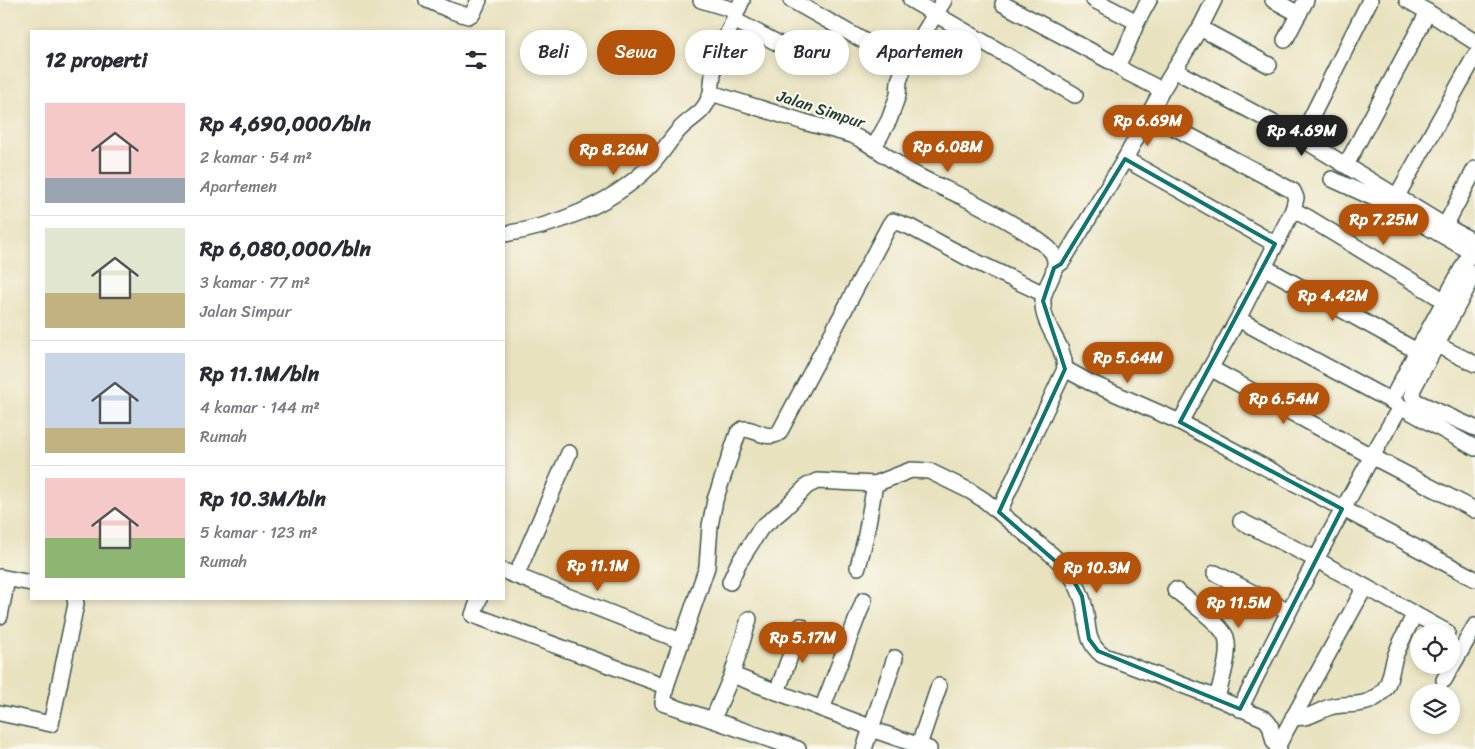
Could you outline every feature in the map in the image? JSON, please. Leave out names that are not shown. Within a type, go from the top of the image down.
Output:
[{"type":"street","points":[[427,0],[468,16],[473,12],[479,0]]},
{"type":"street","points":[[701,0],[737,10],[775,40]]},
{"type":"street","points":[[791,0],[859,38]]},
{"type":"street","points":[[911,0],[1075,95]]},
{"type":"street","points":[[926,30],[944,0]]},
{"type":"street","points":[[1094,0],[1137,22]]},
{"type":"street","points":[[1117,65],[1149,0]]},
{"type":"street","points":[[1000,512],[1065,369],[1061,349],[1043,310],[1044,294],[1053,275],[1054,268],[1062,262],[1125,159],[1214,0]]},
{"type":"street","points":[[1274,0],[1303,7],[1285,40]]},
{"type":"street","points":[[1370,0],[1304,132],[1304,138],[1466,249],[1468,258],[1445,301],[1426,350],[1412,394],[1415,401],[1475,428]]},
{"type":"street","points":[[1394,201],[1474,44],[1427,7],[1407,0]]},
{"type":"street","points":[[1003,4],[1162,90]]},
{"type":"street","points":[[1346,165],[1427,7]]},
{"type":"street","points":[[505,234],[558,222],[617,192],[648,169],[680,129],[702,110],[711,93],[714,65],[737,10]]},
{"type":"street","points":[[1200,28],[1269,65]]},
{"type":"street","points":[[1174,70],[1281,127]]},
{"type":"street","points":[[874,147],[889,120],[898,95],[901,75]]},
{"type":"street","name":"Jalan Simpur","points":[[711,93],[852,135],[918,176],[965,198],[1026,232],[1052,253],[1054,268]]},
{"type":"street","points":[[1149,114],[1293,191],[1296,198],[1276,244],[1238,319],[1180,422]]},
{"type":"street","points":[[1125,159],[1276,244]]},
{"type":"street","points":[[1445,226],[1475,169]]},
{"type":"street","points":[[1332,179],[1394,201],[1475,242]]},
{"type":"street","points":[[1292,210],[1307,217],[1445,301]]},
{"type":"street","points":[[798,749],[663,703],[666,686],[707,567],[710,526],[716,500],[738,433],[746,428],[770,436],[779,433],[892,222],[899,222],[910,227],[966,257],[1044,294]]},
{"type":"street","points":[[1264,267],[1426,350],[1475,364]]},
{"type":"street","points":[[1240,709],[1288,611],[1371,456],[1395,404],[1426,350],[1469,299],[1475,272]]},
{"type":"street","points":[[1238,319],[1475,448]]},
{"type":"street","points":[[1210,368],[1371,456],[1475,510]]},
{"type":"street","points":[[1065,369],[1115,395],[1180,422],[1475,579]]},
{"type":"street","points":[[569,453],[510,573],[681,641]]},
{"type":"street","points":[[730,582],[738,564],[761,528],[811,483],[821,480],[875,484],[912,470],[929,471],[943,476],[984,500],[1053,555],[1070,574],[1082,596],[1089,639],[1102,655],[1217,698],[1261,717],[1270,724],[1274,742],[1278,748]]},
{"type":"street","points":[[858,566],[865,540],[875,484]]},
{"type":"street","points":[[1241,521],[1317,560],[1431,624]]},
{"type":"street","points":[[1215,573],[1288,611]]},
{"type":"street","points":[[0,616],[4,578],[30,582]]},
{"type":"street","points":[[1278,748],[1293,717],[1365,587]]},
{"type":"street","points":[[1175,590],[1213,621],[1225,635],[1226,656],[1217,698]]},
{"type":"street","points":[[0,712],[51,724],[76,600]]},
{"type":"street","points":[[479,600],[473,615],[666,686]]},
{"type":"street","points":[[822,709],[864,600]]},
{"type":"street","points":[[1293,717],[1304,718],[1330,707],[1358,705],[1372,700],[1383,690],[1392,673],[1396,655],[1414,615]]},
{"type":"street","points":[[713,719],[732,674],[749,619]]},
{"type":"street","points":[[778,692],[801,626]]},
{"type":"street","points":[[1444,680],[1470,645],[1475,626]]},
{"type":"street","points":[[864,749],[895,658]]},
{"type":"street","points":[[732,674],[871,729],[924,747],[939,686]]},
{"type":"highlighted area","points":[[1125,159],[1275,244],[1180,422],[1342,509],[1240,709],[1098,651],[1089,639],[1082,596],[1070,574],[999,512],[1065,369],[1043,301],[1054,268],[1061,264]]}]
